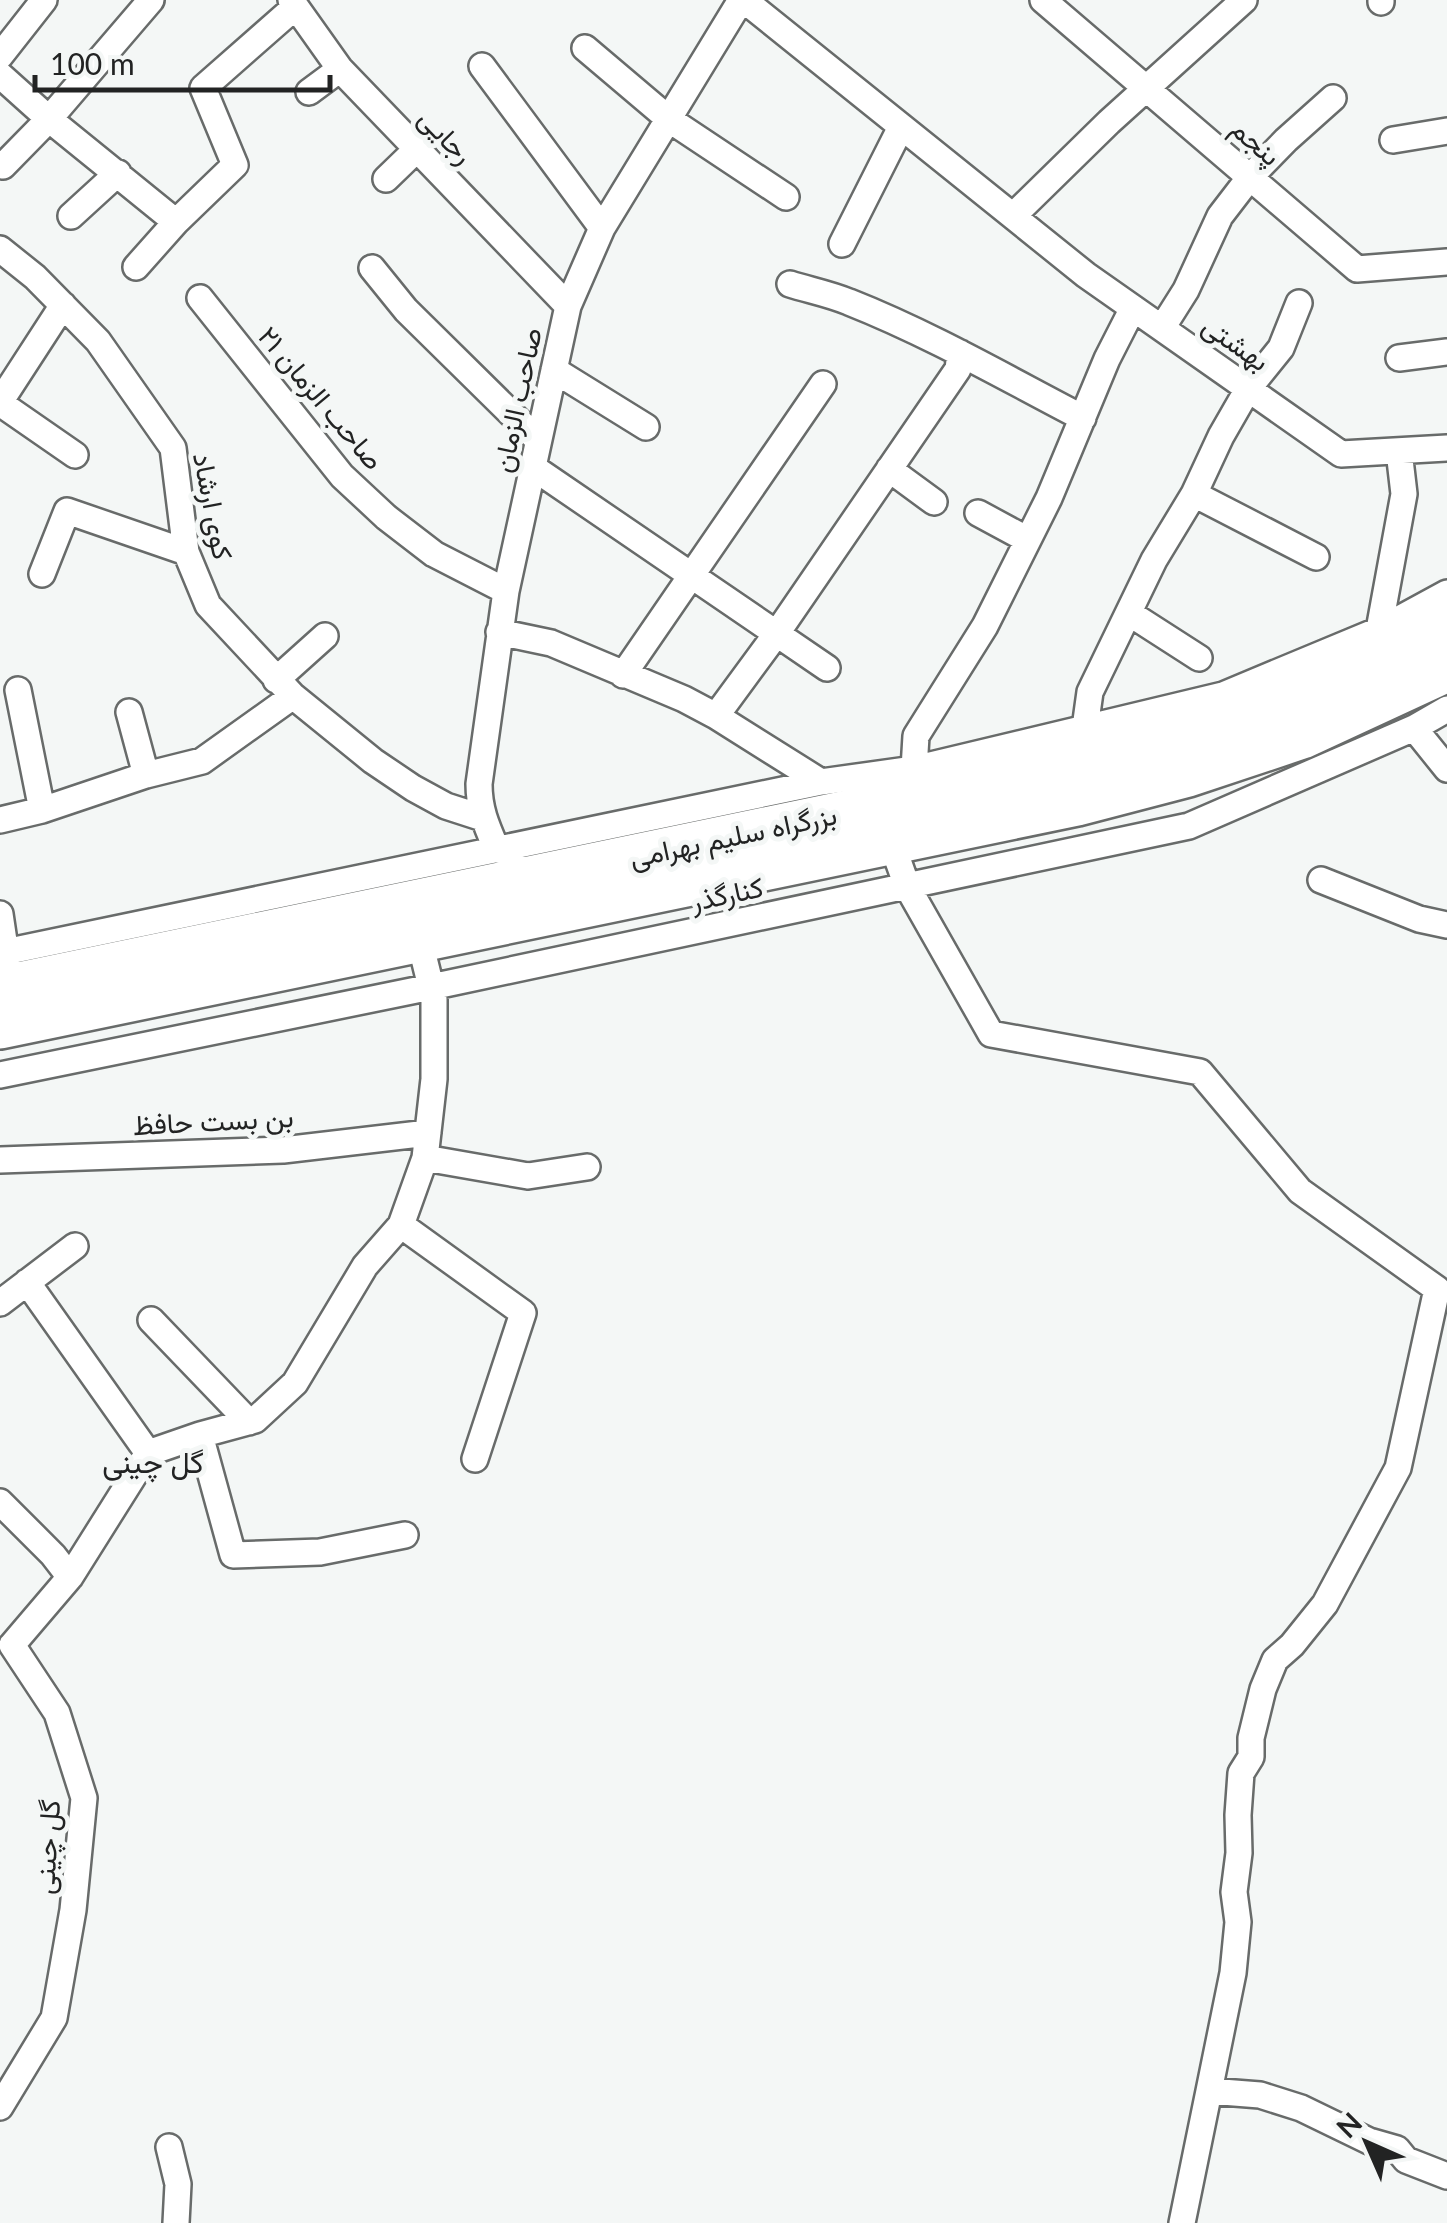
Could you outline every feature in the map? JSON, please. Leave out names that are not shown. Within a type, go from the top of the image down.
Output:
[{"type":"highway","name":"بزرگراه سلیم بهرامی","points":[[3,981],[338,918],[1069,767],[1288,702],[1447,626]]},
{"type":"highway","name":"بزرگراه سلیم بهرامی","points":[[3,981],[418,938],[1077,803],[1188,774],[1302,736],[1447,669]]},
{"type":"street","points":[[0,56],[44,0]]},
{"type":"street","points":[[3,166],[49,119],[151,0]]},
{"type":"street","name":"صاحب الزمان","points":[[498,850],[483,818],[479,784],[506,591],[568,306],[602,228],[742,0]]},
{"type":"street","name":"بهشتی","points":[[742,0],[1086,275],[1342,454],[1447,448]]},
{"type":"street","points":[[1012,216],[1244,0]]},
{"type":"street","name":"پنجم","points":[[1046,1],[1357,269],[1447,262]]},
{"type":"street","points":[[136,267],[236,165],[203,88],[293,4]]},
{"type":"street","name":"رجایی","points":[[293,4],[340,68],[568,306]]},
{"type":"street","points":[[585,48],[670,120],[786,196]]},
{"type":"street","points":[[482,66],[602,228]]},
{"type":"street","points":[[309,92],[340,68]]},
{"type":"street","points":[[0,75],[176,222]]},
{"type":"street","points":[[1162,328],[1186,290],[1220,216],[1250,177],[1333,98]]},
{"type":"street","points":[[842,244],[902,127]]},
{"type":"street","points":[[1392,140],[1447,130]]},
{"type":"street","points":[[386,179],[417,149]]},
{"type":"street","points":[[71,216],[118,174]]},
{"type":"street","name":"کوی ارشاد","points":[[0,249],[35,276],[98,341],[173,448],[186,552],[208,606],[284,688],[372,761],[446,806],[483,818]]},
{"type":"street","points":[[372,268],[406,310],[538,440]]},
{"type":"street","points":[[790,284],[846,301],[1083,418]]},
{"type":"street","name":"صاحب الزمان ۲۱","points":[[200,298],[342,476],[434,554],[506,591]]},
{"type":"street","points":[[1085,728],[1090,692],[1154,560],[1194,494],[1220,436],[1248,389],[1281,348],[1300,303]]},
{"type":"street","points":[[62,305],[0,403],[75,455]]},
{"type":"street","points":[[914,769],[916,736],[985,626],[1049,498],[1107,358],[1133,308]]},
{"type":"street","points":[[1399,358],[1447,352]]},
{"type":"street","points":[[716,716],[958,368],[960,354]]},
{"type":"street","points":[[554,370],[646,426]]},
{"type":"street","points":[[623,675],[823,384]]},
{"type":"street","points":[[1379,630],[1404,494],[1399,451]]},
{"type":"street","points":[[534,468],[827,668]]},
{"type":"street","points":[[889,469],[934,502]]},
{"type":"street","points":[[1194,494],[1316,557]]},
{"type":"street","points":[[42,574],[67,511],[186,552]]},
{"type":"street","points":[[978,513],[1028,540]]},
{"type":"street","points":[[0,914],[3,981],[378,875],[821,782],[914,769],[1223,695],[1379,630],[1447,593]]},
{"type":"street","points":[[1129,613],[1199,658]]},
{"type":"street","points":[[499,632],[551,643],[684,700],[821,782]]},
{"type":"street","points":[[0,820],[202,761],[284,688],[325,636]]},
{"type":"street","points":[[18,690],[42,810]]},
{"type":"street","name":"کنارگذر","points":[[0,1075],[1189,826],[1447,710]]},
{"type":"street","points":[[128,712],[146,776]]},
{"type":"street","points":[[1414,728],[1447,769]]},
{"type":"street","points":[[891,841],[907,886],[991,1034],[1200,1072],[1300,1190],[1437,1289],[1398,1468],[1325,1604],[1275,1660],[1263,1688],[1251,1738],[1251,1758],[1241,1773],[1233,1973],[1182,2223]]},
{"type":"street","points":[[498,850],[586,866]]},
{"type":"street","points":[[338,918],[378,875]]},
{"type":"street","points":[[1321,880],[1419,919],[1447,925]]},
{"type":"street","points":[[27,1282],[148,1453],[256,1420],[295,1383],[365,1266],[401,1226],[427,1146],[434,1078],[434,999],[418,938]]},
{"type":"street","name":"بن بست حافظ","points":[[0,1160],[427,1146],[528,1176],[587,1167]]},
{"type":"street","points":[[401,1226],[523,1313],[475,1459]]},
{"type":"street","points":[[0,1303],[75,1246]]},
{"type":"street","points":[[151,1320],[249,1422]]},
{"type":"street","points":[[200,1434],[233,1555],[320,1552],[405,1535]]},
{"type":"street","name":"گل چینی","points":[[0,2107],[54,2018],[73,1910],[84,1798],[58,1713],[6,1644],[70,1577],[148,1453]]},
{"type":"street","points":[[0,1502],[70,1577]]},
{"type":"street","points":[[1209,2091],[1260,2095],[1301,2108],[1369,2141],[1397,2149],[1406,2160],[1447,2176]]},
{"type":"street","points":[[169,2147],[178,2184],[176,2223]]},
{"type":"district","name":"گل چینی","points":[[153,1463]]}]
